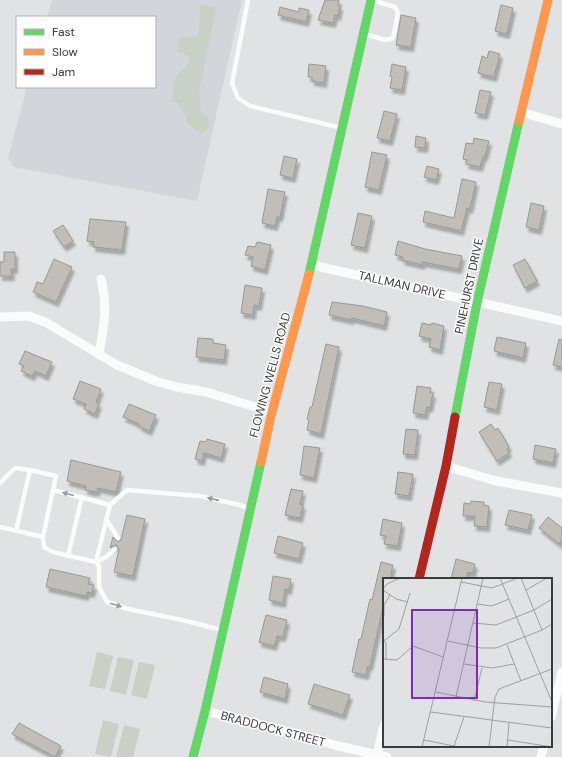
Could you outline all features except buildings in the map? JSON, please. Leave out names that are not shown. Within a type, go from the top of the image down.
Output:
[{"type":"main road","name":"FLOWING WELLS ROAD","points":[[194,757],[272,412],[312,265],[371,0]]},
{"type":"main road","name":"PINEHURST DRIVE","points":[[419,578],[446,466],[477,303],[548,0]]},
{"type":"street","points":[[521,112],[562,124]]},
{"type":"street","name":"TALLMAN DRIVE","points":[[312,265],[562,321]]},
{"type":"street","points":[[99,354],[106,318],[101,279]]},
{"type":"street","points":[[0,317],[29,316],[47,323],[117,365],[158,382],[206,392],[272,412]]},
{"type":"street","points":[[446,466],[496,481],[562,493]]},
{"type":"street","points":[[552,713],[562,672]]},
{"type":"street","name":"BRADDOCK STREET","points":[[205,710],[338,746],[387,757]]},
{"type":"street","points":[[377,755],[383,730]]},
{"type":"street","points":[[541,757],[544,747]]},
{"type":"lane","points":[[248,0],[232,83],[238,98],[250,106],[342,128]]},
{"type":"lane","points":[[363,34],[386,40],[393,38],[398,13],[395,7],[371,0]]},
{"type":"lane","points":[[0,483],[15,468],[56,476],[43,537],[44,547],[53,552],[96,562],[106,557],[115,549]]},
{"type":"lane","points":[[16,531],[30,470]]},
{"type":"lane","points":[[53,490],[110,505]]},
{"type":"lane","points":[[223,630],[128,609],[107,602],[99,587],[99,566],[96,562],[110,505],[127,490],[198,496],[240,505],[250,510]]},
{"type":"lane","points":[[68,556],[82,497]]},
{"type":"lane","points":[[106,519],[118,538]]},
{"type":"lane","points":[[0,527],[43,537]]},
{"type":"shaded area","points":[[52,0],[242,0],[197,201],[14,167],[8,158],[27,88],[156,88],[156,16],[47,16]]},
{"type":"shaded area","points":[[200,6],[214,7],[216,9],[199,91],[201,113],[207,116],[209,121],[208,129],[201,134],[186,122],[186,116],[178,103],[171,101],[177,76],[189,62],[188,55],[177,52],[180,37],[197,37],[199,31]]},
{"type":"shaded area","points":[[97,652],[113,656],[105,689],[89,686]]},
{"type":"shaded area","points":[[118,657],[134,660],[126,695],[110,691]]},
{"type":"shaded area","points":[[139,662],[155,665],[147,699],[131,695]]},
{"type":"shaded area","points":[[103,720],[119,724],[111,757],[95,754]]},
{"type":"shaded area","points":[[124,725],[140,729],[133,757],[116,757]]},
{"type":"traffic: fast","points":[[309,274],[371,0]]},
{"type":"traffic: fast","points":[[455,417],[477,303],[519,121]]},
{"type":"traffic: fast","points":[[193,757],[205,711],[261,462]]},
{"type":"traffic: slow","points":[[519,121],[548,0]]},
{"type":"traffic: slow","points":[[261,462],[272,412],[309,274]]},
{"type":"traffic: jam","points":[[419,578],[446,466],[455,417]]}]
